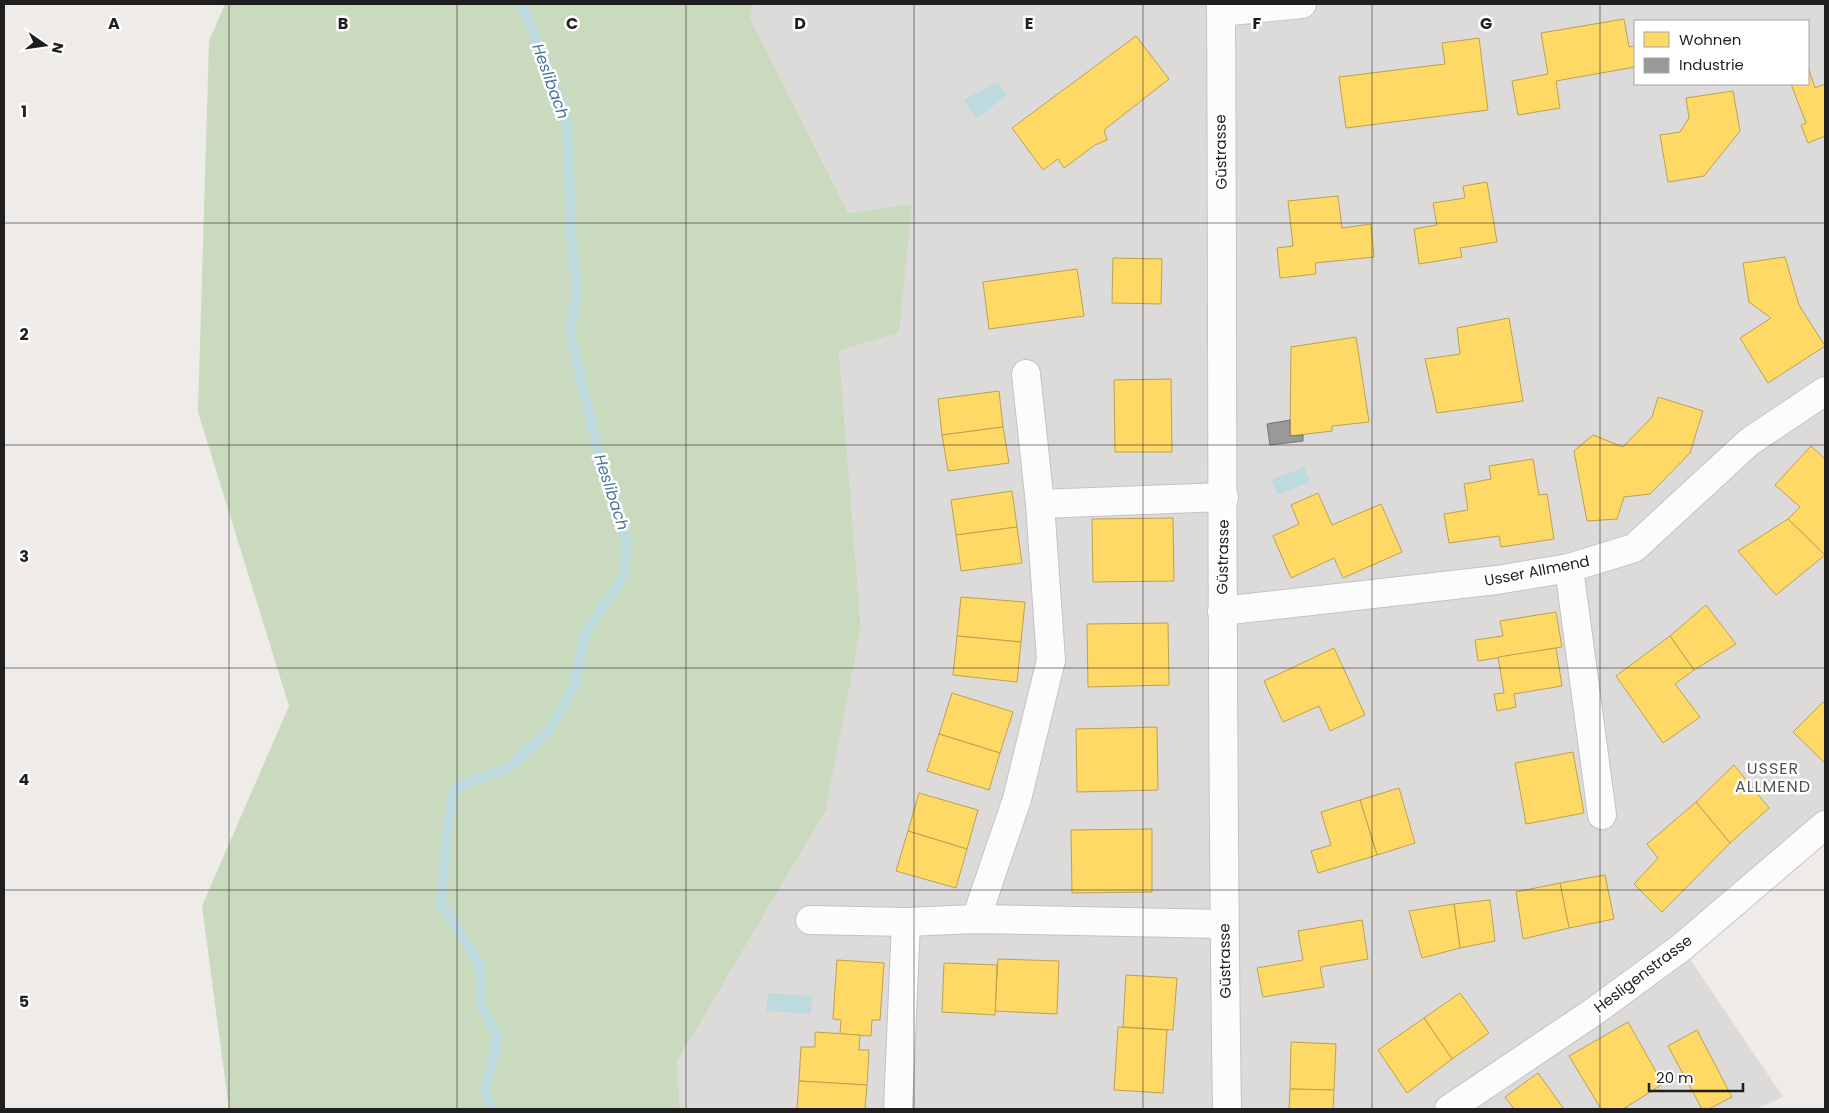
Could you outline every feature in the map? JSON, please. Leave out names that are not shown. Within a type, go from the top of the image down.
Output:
[{"type":"street","points":[[1221,8],[1302,4]]},
{"type":"street","name":"Güstrasse","points":[[1221,8],[1224,497],[1222,611],[1227,1109]]},
{"type":"street","points":[[976,919],[1017,800],[1051,660],[1040,504],[1026,374]]},
{"type":"street","name":"Usser Allmend","points":[[1222,611],[1497,580],[1569,568],[1634,548],[1749,442],[1825,391]]},
{"type":"street","points":[[1040,504],[1224,497]]},
{"type":"street","points":[[1569,568],[1602,815]]},
{"type":"street","name":"Hesligenstrasse","points":[[1449,1109],[1592,1013],[1682,947],[1825,825]]},
{"type":"street","points":[[810,920],[906,922],[976,919],[1224,924]]},
{"type":"street","points":[[898,1109],[906,922]]},
{"type":"shaded area","points":[[753,4],[1825,4],[1825,825],[1682,947],[1783,1097],[1757,1109],[680,1109],[677,1062],[826,810],[861,628],[839,351],[912,204],[850,214],[750,19]]},
{"type":"green space","points":[[225,4],[753,4],[750,19],[849,213],[912,204],[899,332],[839,351],[861,628],[826,810],[677,1062],[680,1109],[229,1109],[202,906],[289,706],[198,412],[209,41]]},
{"type":"water","points":[[998,82],[1007,95],[976,119],[964,100]]},
{"type":"water","points":[[1304,467],[1310,482],[1277,495],[1271,480]]},
{"type":"water","points":[[768,993],[812,996],[811,1014],[766,1011]]},
{"type":"building: Wohnen","points":[[1624,19],[1629,47],[1634,46],[1634,67],[1556,81],[1560,108],[1518,115],[1512,81],[1548,74],[1541,33]]},
{"type":"building: Wohnen","points":[[1136,36],[1169,79],[1104,130],[1107,140],[1095,145],[1064,168],[1058,159],[1043,170],[1012,128]]},
{"type":"building: Wohnen","points":[[1479,38],[1488,110],[1346,128],[1339,77],[1445,64],[1442,43]]},
{"type":"building: Wohnen","points":[[1809,70],[1815,88],[1825,84],[1825,136],[1808,143],[1801,125],[1806,123],[1791,85],[1809,85]]},
{"type":"building: Wohnen","points":[[1733,91],[1740,131],[1704,176],[1668,182],[1660,135],[1680,132],[1689,118],[1686,98]]},
{"type":"building: Wohnen","points":[[1487,182],[1497,242],[1460,248],[1462,257],[1419,264],[1414,229],[1437,225],[1433,203],[1465,198],[1463,186]]},
{"type":"building: Wohnen","points":[[1338,196],[1342,228],[1371,224],[1374,257],[1315,263],[1316,274],[1280,278],[1277,248],[1293,246],[1288,201]]},
{"type":"building: Wohnen","points":[[1785,257],[1799,305],[1825,346],[1768,383],[1740,338],[1771,318],[1749,302],[1743,263]]},
{"type":"building: Wohnen","points":[[1113,258],[1162,259],[1161,304],[1112,303]]},
{"type":"building: Wohnen","points":[[1077,269],[1084,316],[989,329],[983,282]]},
{"type":"building: Wohnen","points":[[1509,318],[1523,401],[1437,413],[1425,359],[1460,354],[1457,328]]},
{"type":"building: Wohnen","points":[[1356,337],[1369,422],[1332,426],[1332,431],[1290,436],[1291,347]]},
{"type":"building: Wohnen","points":[[1171,379],[1172,452],[1115,452],[1114,380]]},
{"type":"building: Wohnen","points":[[999,391],[1003,427],[942,435],[938,399]]},
{"type":"building: Wohnen","points":[[1658,397],[1703,411],[1690,453],[1650,494],[1624,497],[1617,519],[1587,521],[1574,451],[1593,435],[1623,447],[1652,417]]},
{"type":"building: Wohnen","points":[[1003,427],[1009,463],[948,471],[942,435]]},
{"type":"building: Wohnen","points":[[1811,446],[1825,459],[1825,555],[1788,519],[1800,507],[1775,485]]},
{"type":"building: Wohnen","points":[[1533,459],[1539,495],[1547,494],[1554,539],[1501,547],[1499,536],[1449,543],[1444,514],[1468,510],[1464,484],[1491,479],[1489,466]]},
{"type":"building: Wohnen","points":[[1012,491],[1017,527],[956,535],[951,500]]},
{"type":"building: Wohnen","points":[[1318,493],[1332,525],[1381,504],[1402,552],[1343,578],[1334,558],[1291,578],[1273,536],[1299,524],[1291,505]]},
{"type":"building: Wohnen","points":[[1173,518],[1174,581],[1093,582],[1092,519]]},
{"type":"building: Wohnen","points":[[1788,519],[1825,555],[1776,595],[1738,551]]},
{"type":"building: Wohnen","points":[[1017,527],[1022,563],[961,571],[956,535]]},
{"type":"building: Wohnen","points":[[961,597],[1025,602],[1021,642],[957,636]]},
{"type":"building: Wohnen","points":[[1706,605],[1736,644],[1694,670],[1670,636]]},
{"type":"building: Wohnen","points":[[1556,612],[1562,647],[1478,661],[1475,640],[1503,636],[1500,621]]},
{"type":"building: Wohnen","points":[[1168,623],[1169,685],[1088,687],[1087,624]]},
{"type":"building: Wohnen","points":[[957,636],[1021,642],[1017,682],[953,675]]},
{"type":"building: Wohnen","points":[[1670,636],[1694,670],[1675,684],[1700,717],[1663,743],[1616,676]]},
{"type":"building: Wohnen","points":[[1334,648],[1365,715],[1330,731],[1319,706],[1283,722],[1264,681]]},
{"type":"building: Wohnen","points":[[1556,648],[1562,686],[1514,694],[1516,707],[1497,711],[1494,694],[1504,693],[1498,657]]},
{"type":"building: Wohnen","points":[[952,693],[1013,712],[1000,753],[939,734]]},
{"type":"building: Wohnen","points":[[1823,702],[1825,704],[1825,763],[1793,732]]},
{"type":"building: Wohnen","points":[[1157,727],[1158,790],[1077,792],[1076,729]]},
{"type":"building: Wohnen","points":[[939,734],[1000,753],[989,790],[927,771]]},
{"type":"building: Wohnen","points":[[1573,752],[1584,813],[1526,824],[1515,763]]},
{"type":"building: Wohnen","points":[[1734,765],[1769,808],[1730,843],[1696,802]]},
{"type":"building: Wohnen","points":[[1399,788],[1415,843],[1377,855],[1360,800]]},
{"type":"building: Wohnen","points":[[919,793],[978,810],[967,849],[908,831]]},
{"type":"building: Wohnen","points":[[1360,800],[1377,855],[1318,873],[1311,851],[1331,845],[1321,812]]},
{"type":"building: Wohnen","points":[[1696,802],[1730,843],[1662,912],[1634,884],[1658,858],[1647,844]]},
{"type":"building: Wohnen","points":[[1152,829],[1152,892],[1072,893],[1071,830]]},
{"type":"building: Wohnen","points":[[908,831],[967,849],[956,888],[896,871]]},
{"type":"building: Wohnen","points":[[1605,875],[1614,919],[1569,928],[1560,883]]},
{"type":"building: Wohnen","points":[[1560,883],[1569,928],[1523,939],[1516,892]]},
{"type":"building: Wohnen","points":[[1490,900],[1495,941],[1460,948],[1454,904]]},
{"type":"building: Wohnen","points":[[1454,904],[1460,948],[1422,958],[1409,911]]},
{"type":"building: Wohnen","points":[[1362,920],[1368,959],[1320,967],[1324,987],[1263,997],[1257,968],[1303,960],[1298,931]]},
{"type":"building: Wohnen","points":[[998,959],[1059,961],[1057,1014],[995,1011]]},
{"type":"building: Wohnen","points":[[837,960],[884,963],[880,1020],[872,1020],[871,1036],[840,1034],[841,1020],[833,1019]]},
{"type":"building: Wohnen","points":[[944,963],[997,965],[995,1015],[942,1012]]},
{"type":"building: Wohnen","points":[[1126,975],[1177,978],[1173,1030],[1123,1027]]},
{"type":"building: Wohnen","points":[[1460,993],[1489,1033],[1452,1059],[1424,1018]]},
{"type":"building: Wohnen","points":[[1424,1018],[1452,1059],[1407,1093],[1378,1050]]},
{"type":"building: Wohnen","points":[[1628,1022],[1663,1084],[1623,1109],[1601,1109],[1569,1056]]},
{"type":"building: Wohnen","points":[[1118,1027],[1167,1030],[1163,1093],[1114,1090]]},
{"type":"building: Wohnen","points":[[1697,1030],[1732,1097],[1709,1109],[1702,1109],[1668,1046]]},
{"type":"building: Wohnen","points":[[815,1032],[860,1035],[859,1050],[869,1050],[867,1085],[799,1081],[801,1047],[815,1047]]},
{"type":"building: Wohnen","points":[[1291,1042],[1336,1044],[1334,1090],[1290,1089]]},
{"type":"building: Wohnen","points":[[1538,1073],[1564,1109],[1514,1109],[1505,1097]]},
{"type":"building: Wohnen","points":[[799,1081],[867,1085],[865,1109],[797,1109]]},
{"type":"building: Wohnen","points":[[1290,1089],[1334,1090],[1333,1109],[1289,1109]]},
{"type":"building: Industrie","points":[[1290,420],[1290,436],[1303,435],[1303,441],[1270,445],[1267,424]]},
{"type":"waterway","name":"Heslibach","points":[[492,1109],[485,1091],[498,1036],[480,1005],[480,965],[441,903],[447,829],[455,788],[511,766],[549,730],[574,687],[585,634],[624,575],[627,541],[606,482],[570,335],[577,289],[572,251],[567,118],[522,4]]},
{"type":"district","name":"USSER ALLMEND","points":[[1773,777]]}]
